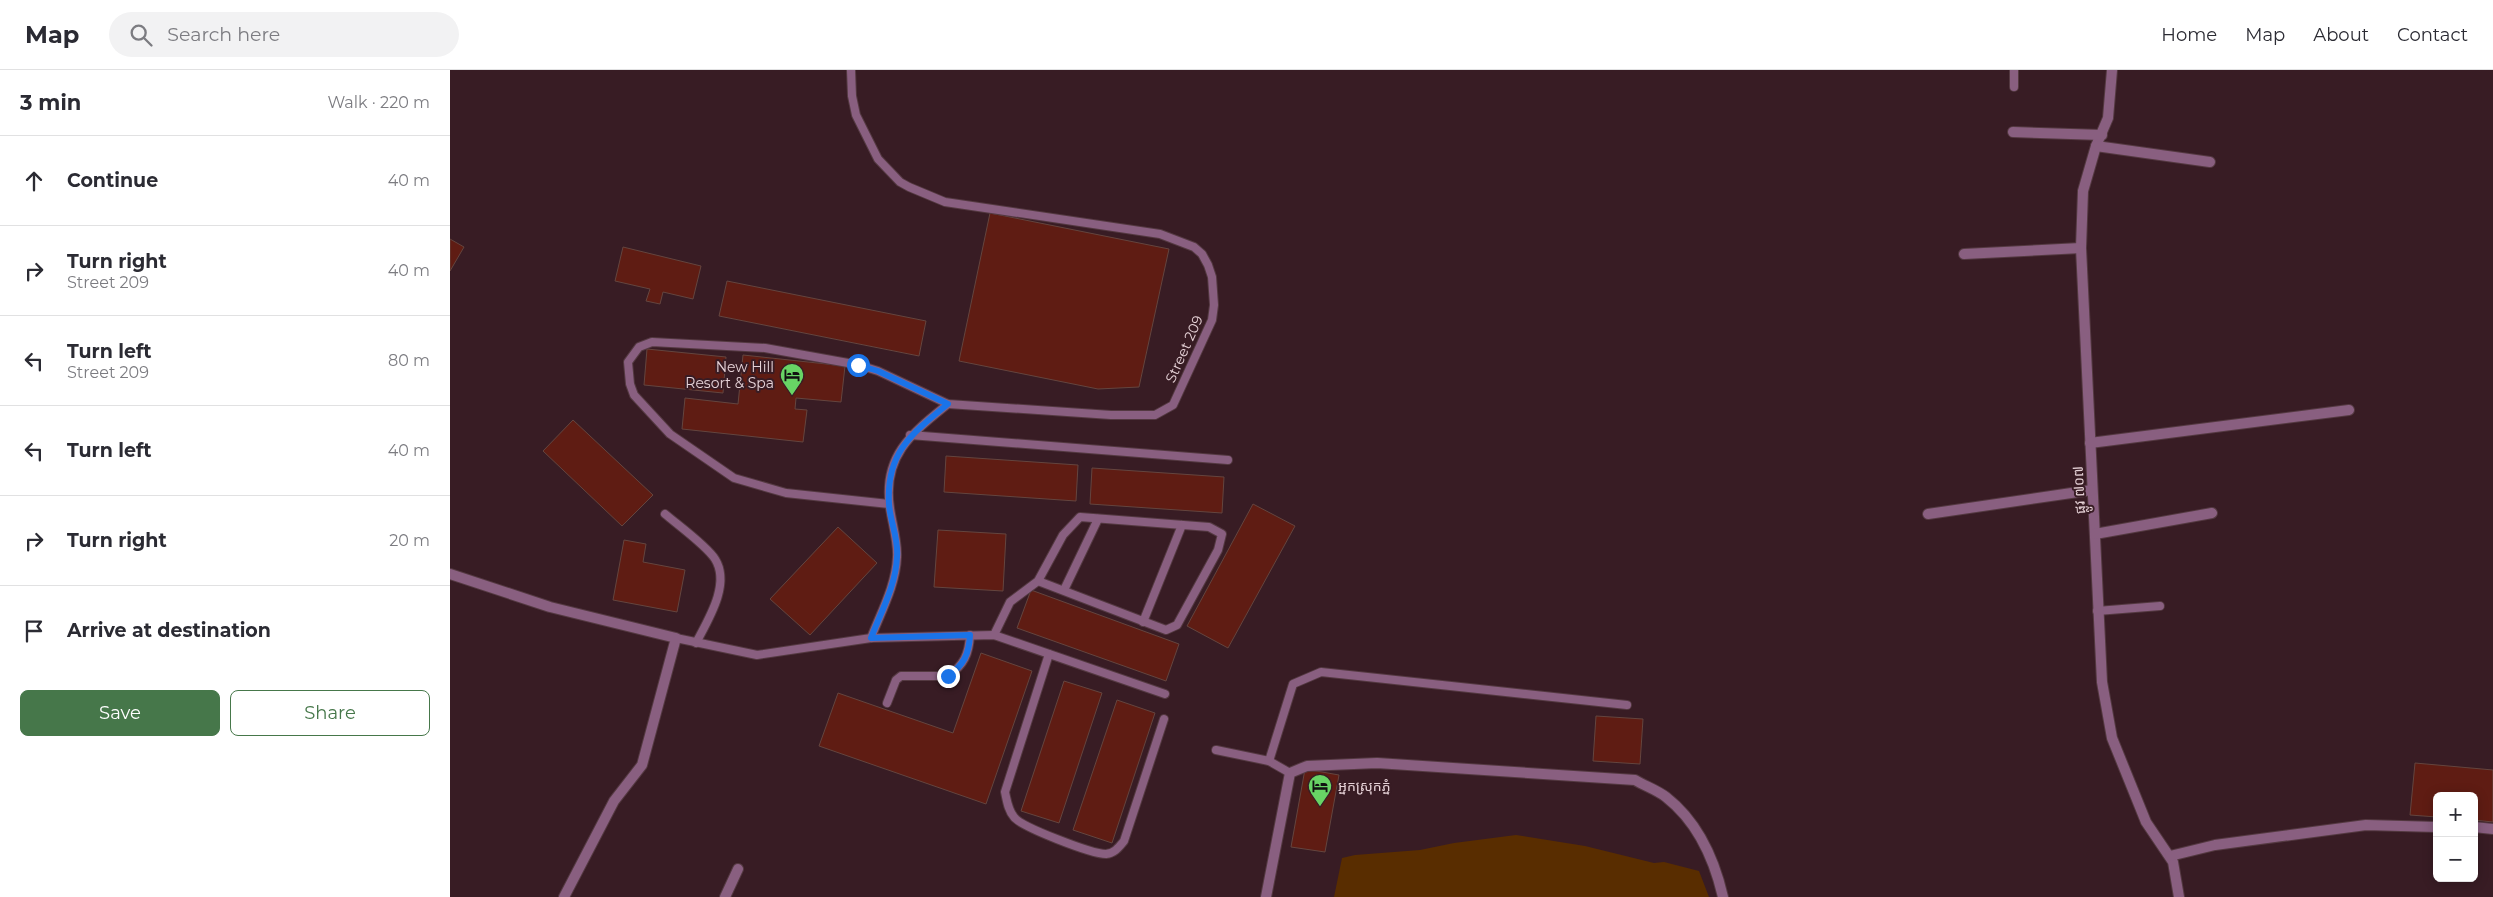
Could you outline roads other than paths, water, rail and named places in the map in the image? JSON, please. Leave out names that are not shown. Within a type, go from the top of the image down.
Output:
[{"type":"street","name":"ផ្លូវ ៧០៧","points":[[2112,70],[2108,118],[2096,146],[2083,191],[2081,248],[2104,701],[2112,738],[2146,822],[2170,856],[2179,897]]},
{"type":"street","points":[[2013,132],[2102,135]]},
{"type":"street","points":[[2096,146],[2210,162]]},
{"type":"street","points":[[1964,254],[2081,248]]},
{"type":"street","points":[[2090,443],[2349,410]]},
{"type":"street","points":[[1928,514],[2092,490]]},
{"type":"street","points":[[2095,534],[2212,512]]},
{"type":"street","points":[[450,574],[550,607],[676,638],[642,764],[614,801],[564,897]]},
{"type":"street","points":[[1266,897],[1290,773],[1307,766],[1377,763],[1635,780],[1665,796],[1684,813],[1705,842],[1723,897]]},
{"type":"street","points":[[2170,856],[2215,845],[2366,826],[2433,827]]},
{"type":"street","points":[[2478,828],[2493,829]]},
{"type":"street","points":[[725,897],[738,868]]},
{"type":"lane","name":"Street 209","points":[[851,70],[852,96],[856,115],[878,159],[904,184],[945,202],[1160,234],[1194,246],[1208,264],[1214,291],[1212,320],[1173,406],[1164,412],[1156,416],[1111,415],[948,404]]},
{"type":"lane","points":[[2014,70],[2014,87]]},
{"type":"lane","points":[[871,638],[891,588],[898,557],[889,504],[890,471],[910,435],[948,404],[878,371],[858,365],[765,348],[652,342],[639,347],[628,362],[630,384],[634,395],[640,402],[670,434],[734,478],[786,493],[889,504]]},
{"type":"lane","points":[[910,435],[1228,460]]},
{"type":"lane","points":[[665,514],[714,557],[720,569],[720,581],[710,616],[696,643]]},
{"type":"lane","points":[[994,635],[1010,602],[1038,581],[1063,536],[1080,517],[1209,527],[1222,534],[1218,550],[1177,625],[1166,630],[1038,581]]},
{"type":"lane","points":[[1064,590],[1098,519]]},
{"type":"lane","points":[[1143,622],[1182,525]]},
{"type":"lane","points":[[2098,611],[2160,606]]},
{"type":"lane","points":[[887,703],[896,680],[901,676],[948,676],[953,673],[965,661],[970,635]]},
{"type":"lane","points":[[676,638],[757,655],[871,638],[994,635],[1165,694]]},
{"type":"lane","points":[[1049,654],[1005,792],[1008,805],[1015,819],[1065,843],[1106,854],[1116,850],[1124,841],[1164,719]]},
{"type":"lane","points":[[1269,761],[1293,684],[1321,672],[1627,705]]},
{"type":"lane","points":[[1216,750],[1269,761],[1290,773]]},
{"type":"place","name":"New Hill Resort & Spa","points":[[792,396]]},
{"type":"place","name":"អ្នកស្រុកភ្នំ","points":[[1320,807]]}]
